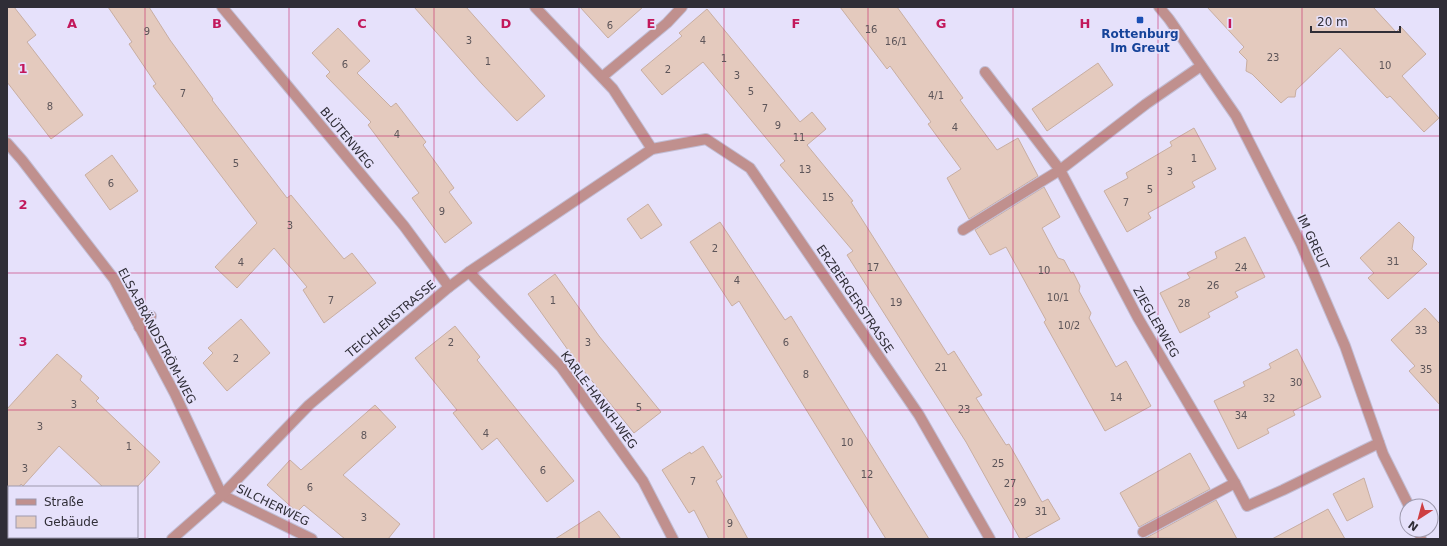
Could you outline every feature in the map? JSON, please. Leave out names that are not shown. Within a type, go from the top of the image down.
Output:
[{"type":"street","name":"BLÜTENWEG","points":[[222,7],[404,226],[449,287]]},
{"type":"street","points":[[535,7],[613,89],[652,149]]},
{"type":"street","points":[[602,77],[667,23],[682,7]]},
{"type":"street","name":"IM GREUT","points":[[1159,7],[1169,19],[1236,116],[1301,244],[1346,346],[1383,454],[1405,498]]},
{"type":"street","points":[[963,230],[1060,170],[1146,104],[1201,66]]},
{"type":"street","name":"ZIEGLERWEG","points":[[985,72],[1060,170],[1138,318],[1247,506],[1379,443]]},
{"type":"street","name":"ERZBERGERSTRASSE","points":[[652,149],[706,139],[750,168],[919,415],[990,539]]},
{"type":"street","name":"ELSA-BRÄNDSTRÖM-WEG","points":[[7,143],[22,160],[114,279],[175,394],[222,495]]},
{"type":"street","name":"TEICHLENSTRASSE","points":[[172,539],[222,495],[309,405],[449,287],[652,149]]},
{"type":"street","name":"KARLE-HANKH-WEG","points":[[469,272],[561,367],[643,481],[673,539]]},
{"type":"street","points":[[139,327],[151,316]]},
{"type":"street","points":[[1144,532],[1235,483]]},
{"type":"street","name":"SILCHERWEG","points":[[222,495],[312,539]]},
{"type":"building","points":[[7,7],[14,7],[36,35],[27,42],[83,115],[51,139],[7,82]]},
{"type":"building","points":[[108,7],[149,7],[170,40],[213,99],[212,100],[287,198],[291,195],[344,259],[352,253],[376,283],[324,323],[303,290],[307,287],[274,248],[237,288],[215,267],[257,223],[153,86],[156,84],[129,44],[132,42]]},
{"type":"building","points":[[414,7],[466,7],[545,96],[517,121]]},
{"type":"building","points":[[580,7],[643,7],[608,38]]},
{"type":"building","points":[[840,7],[897,7],[963,98],[960,100],[997,150],[1018,138],[1038,176],[969,219],[947,178],[961,169],[928,124],[931,122],[890,66],[887,69]]},
{"type":"building","points":[[1207,7],[1373,7],[1396,32],[1401,27],[1426,54],[1402,76],[1439,118],[1424,132],[1390,96],[1387,98],[1340,48],[1296,90],[1295,97],[1288,97],[1281,103],[1252,74],[1246,71],[1247,60],[1239,52],[1244,47]]},
{"type":"building","points":[[707,9],[800,122],[812,112],[826,129],[807,145],[853,201],[851,202],[948,355],[954,351],[982,395],[976,398],[1006,445],[1009,444],[1042,502],[1048,499],[1060,519],[1024,539],[1020,539],[966,442],[847,255],[853,251],[780,165],[785,161],[703,62],[662,95],[641,70],[682,36],[679,33]]},
{"type":"building","points":[[338,28],[370,61],[357,73],[391,107],[396,103],[426,142],[423,145],[454,188],[449,192],[472,223],[445,243],[412,198],[419,193],[368,125],[371,122],[326,76],[330,72],[312,53]]},
{"type":"building","points":[[1098,63],[1113,85],[1047,131],[1032,109]]},
{"type":"building","points":[[1194,128],[1216,169],[1192,182],[1195,187],[1148,213],[1151,218],[1127,232],[1104,191],[1128,178],[1126,173],[1172,146],[1170,142]]},
{"type":"building","points":[[112,155],[138,191],[110,210],[85,175]]},
{"type":"building","points":[[1044,187],[1060,217],[1042,228],[1058,258],[1064,260],[1071,273],[1073,272],[1080,286],[1079,291],[1091,313],[1089,318],[1116,367],[1126,361],[1151,406],[1105,431],[1044,322],[1046,320],[1006,247],[990,255],[975,230]]},
{"type":"building","points":[[648,204],[662,225],[641,239],[627,219]]},
{"type":"building","points":[[720,222],[785,320],[791,316],[929,539],[886,539],[739,301],[732,306],[690,242]]},
{"type":"building","points":[[1399,222],[1414,237],[1412,249],[1427,264],[1388,299],[1368,278],[1374,273],[1360,258]]},
{"type":"building","points":[[1245,237],[1265,277],[1235,292],[1238,297],[1208,313],[1210,317],[1180,333],[1160,293],[1190,278],[1187,273],[1217,258],[1215,252]]},
{"type":"building","points":[[555,274],[599,336],[661,412],[634,433],[583,371],[528,294]]},
{"type":"building","points":[[1425,308],[1440,324],[1440,405],[1409,371],[1415,366],[1391,340]]},
{"type":"building","points":[[241,319],[270,353],[227,391],[203,363],[213,353],[208,348]]},
{"type":"building","points":[[455,326],[480,357],[477,360],[574,481],[547,502],[497,438],[482,450],[453,413],[457,410],[415,358]]},
{"type":"building","points":[[1297,349],[1321,397],[1293,411],[1295,415],[1267,429],[1269,433],[1238,449],[1214,401],[1245,386],[1243,382],[1271,368],[1269,364]]},
{"type":"building","points":[[57,354],[82,376],[80,380],[99,398],[96,401],[160,462],[138,486],[102,486],[59,446],[23,486],[21,484],[20,486],[8,486],[7,500],[7,409]]},
{"type":"building","points":[[375,405],[396,427],[343,475],[400,524],[388,539],[345,539],[304,505],[297,512],[267,485],[290,460],[301,470]]},
{"type":"building","points":[[703,446],[722,477],[716,481],[748,539],[709,539],[694,510],[689,513],[662,470],[690,452],[691,454]]},
{"type":"building","points":[[1190,453],[1210,489],[1139,527],[1120,493]]},
{"type":"building","points":[[1364,478],[1373,507],[1347,521],[1333,494]]},
{"type":"building","points":[[1216,500],[1237,539],[1145,538],[1146,538]]},
{"type":"building","points":[[1328,509],[1345,539],[1272,539]]},
{"type":"building","points":[[599,511],[621,539],[555,539]]},
{"type":"place","name":"Rottenburg Im Greut","points":[[1140,20]]}]
